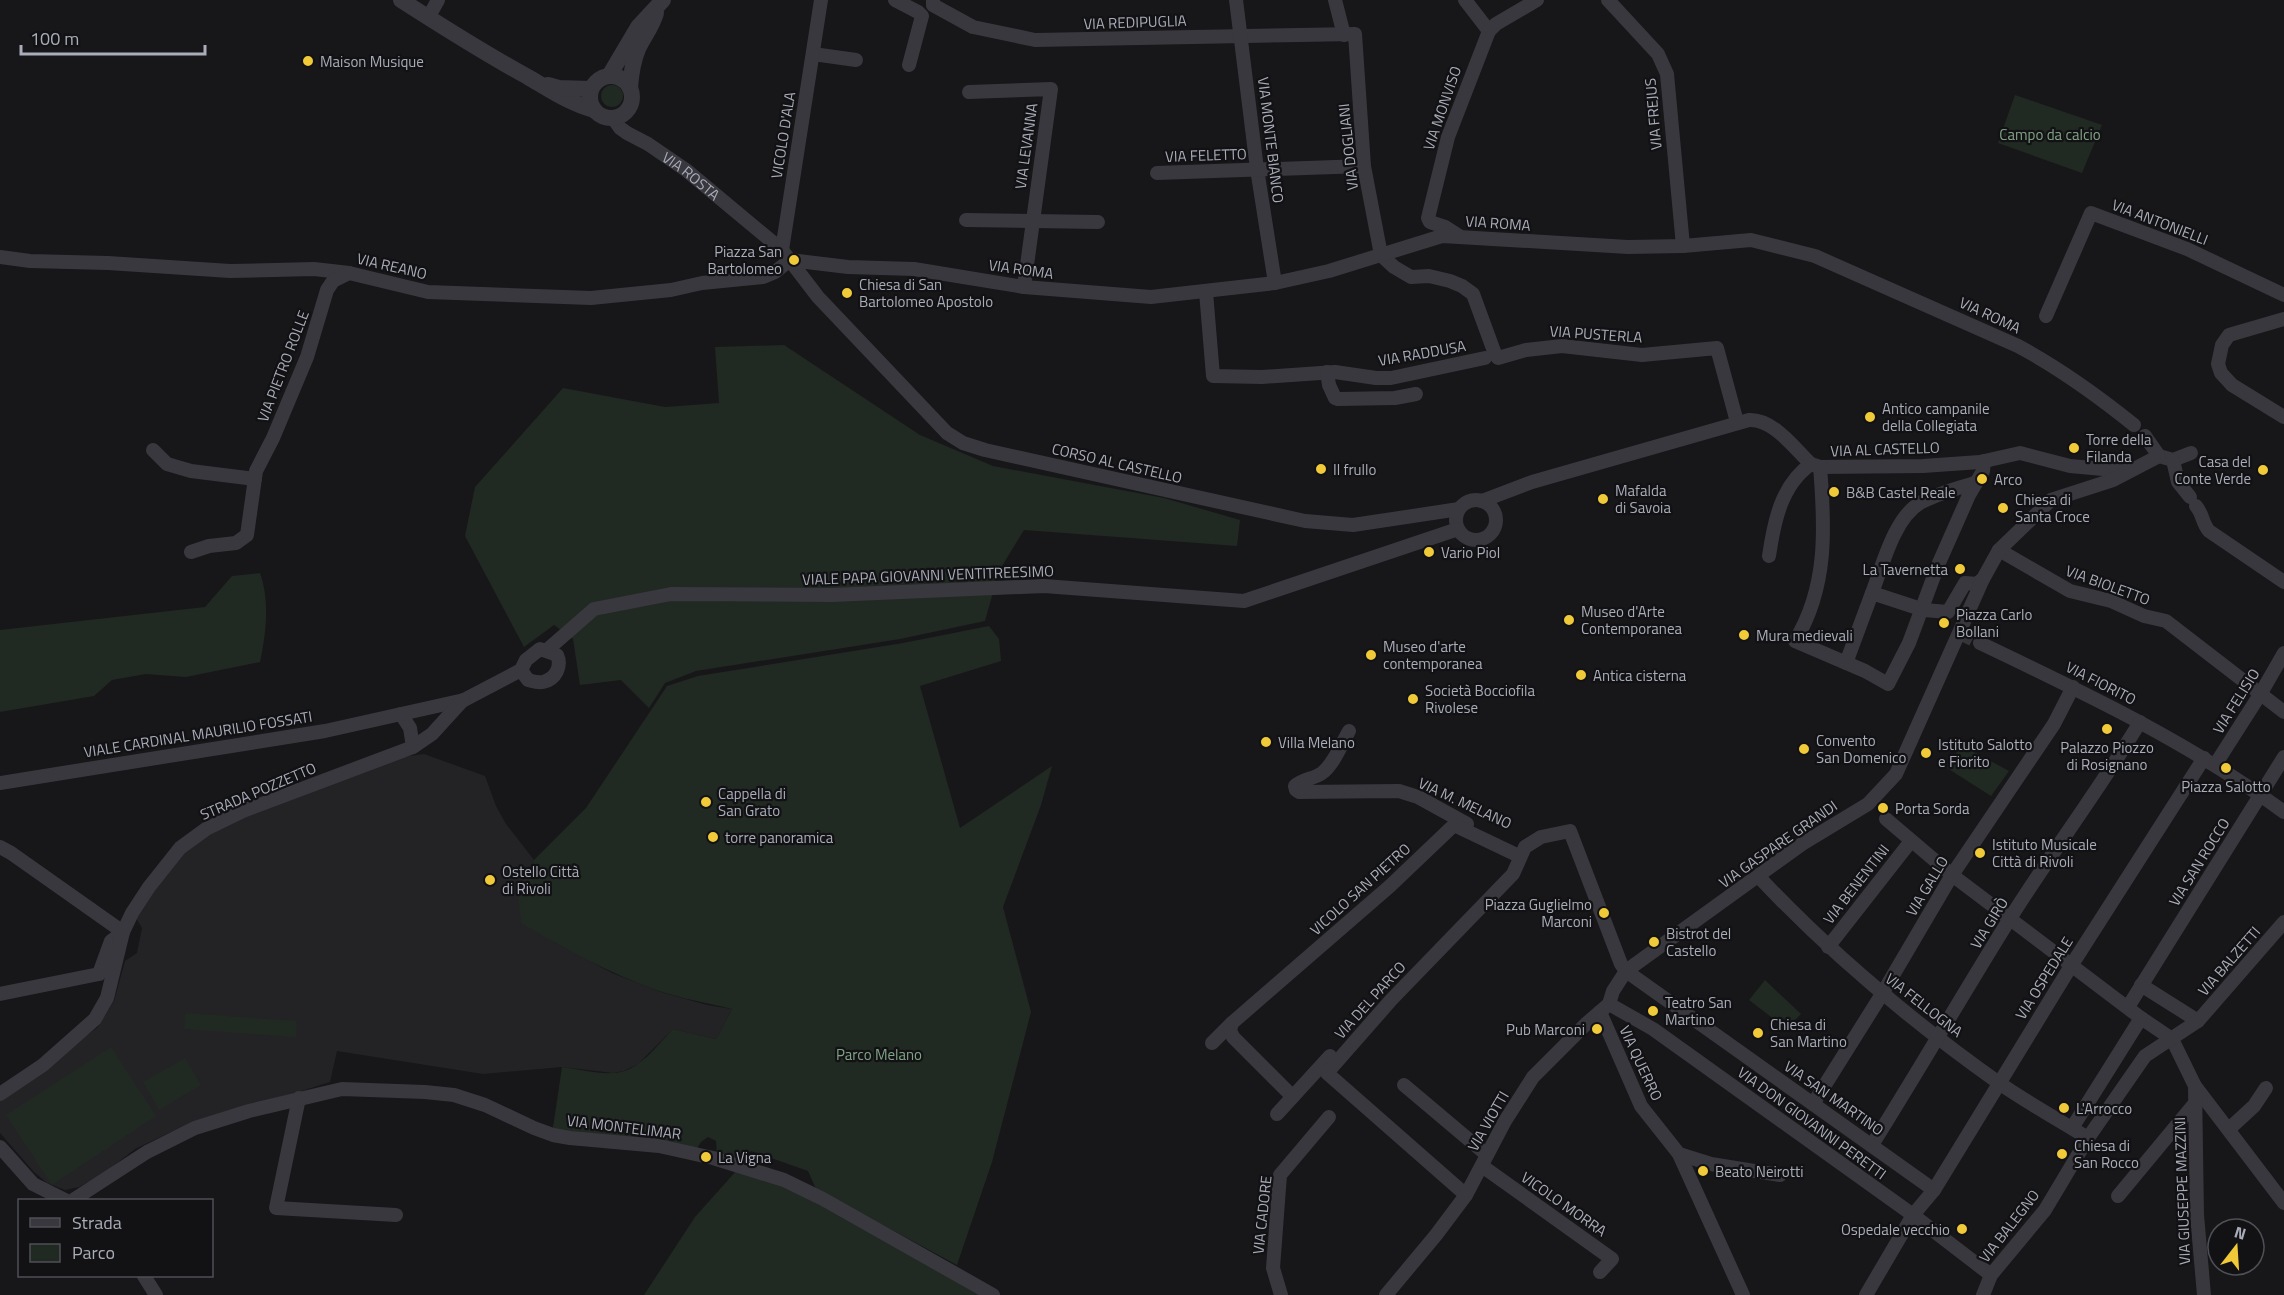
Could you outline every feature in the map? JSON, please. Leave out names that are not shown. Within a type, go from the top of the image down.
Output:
[{"type":"street","points":[[401,0],[488,56],[556,95],[594,110],[600,115],[613,118],[625,112],[632,101],[630,88],[635,58],[639,46],[652,27],[658,3]]},
{"type":"street","points":[[428,18],[438,0]]},
{"type":"street","name":"VICOLO D'ALA","points":[[786,255],[787,220],[821,0]]},
{"type":"street","points":[[895,0],[922,16],[909,65]]},
{"type":"street","name":"VIA MONTE BIANCO","points":[[1236,0],[1257,170],[1275,283]]},
{"type":"street","points":[[1335,0],[1350,34]]},
{"type":"street","points":[[1465,0],[1488,31],[1537,0]]},
{"type":"street","name":"VIA FREJUS","points":[[1608,0],[1658,54],[1667,74],[1683,246]]},
{"type":"street","name":"VIA REDIPUGLIA","points":[[933,2],[974,27],[1035,40],[1350,34]]},
{"type":"street","points":[[609,76],[638,27],[658,3]]},
{"type":"street","name":"VIA MONVISO","points":[[1458,237],[1445,227],[1430,222],[1428,218],[1448,136],[1488,31]]},
{"type":"street","name":"VIA DOGLIANI","points":[[1350,34],[1364,166],[1381,255]]},
{"type":"street","points":[[813,54],[856,60]]},
{"type":"street","points":[[594,110],[591,103],[591,89],[598,80],[609,76],[621,78],[630,88]]},
{"type":"street","points":[[534,81],[559,88],[591,89]]},
{"type":"street","name":"VIA LEVANNA","points":[[969,92],[1051,90],[1024,287]]},
{"type":"street","name":"VIA ROSTA","points":[[613,118],[620,128],[686,170],[786,255]]},
{"type":"street","name":"VIA FELETTO","points":[[1157,173],[1364,166]]},
{"type":"street","name":"VIA ANTONIELLI","points":[[2046,316],[2091,213],[2187,249],[2284,296]]},
{"type":"street","points":[[966,220],[1098,222]]},
{"type":"street","name":"VIA ROMA","points":[[786,255],[823,264],[848,267],[914,269],[1024,287],[1151,297],[1275,283],[1329,271],[1442,236],[1628,247],[1683,246],[1751,240],[1815,256],[2018,346],[2134,425]]},
{"type":"street","name":"VIA REANO","points":[[0,257],[30,261],[108,263],[230,271],[314,269],[349,273],[428,292],[591,298],[763,277],[775,272],[786,255]]},
{"type":"street","name":"CORSO AL CASTELLO","points":[[786,255],[825,304],[947,432],[963,443],[1305,522],[1353,525],[1459,509]]},
{"type":"street","name":"VIA PUSTERLA","points":[[1381,255],[1394,267],[1411,277],[1429,276],[1450,281],[1473,294],[1479,316],[1498,358],[1543,347],[1562,346],[1642,355],[1717,348],[1737,422]]},
{"type":"street","name":"VIA PIETRO ROLLE","points":[[191,552],[209,546],[236,543],[247,535],[256,471],[273,438],[307,357],[327,290],[333,281],[349,273]]},
{"type":"street","name":"VIA RADDUSA","points":[[1206,292],[1213,376],[1262,377],[1347,372],[1376,378],[1391,378],[1485,358]]},
{"type":"street","points":[[2284,319],[2229,335],[2222,345],[2218,364],[2221,373],[2232,385],[2265,408],[2284,417]]},
{"type":"street","points":[[1328,372],[1329,385],[1335,398],[1338,399],[1395,398],[1416,394]]},
{"type":"street","name":"VIA AL CASTELLO","points":[[1482,501],[1542,478],[1702,435],[1737,422],[1756,419],[1770,425],[1816,466],[1923,466],[1984,461],[2020,453],[2070,466],[2103,469],[2136,468]]},
{"type":"street","points":[[2145,435],[2159,456],[2173,460],[2191,453]]},
{"type":"street","points":[[153,450],[167,464],[191,471],[255,478]]},
{"type":"street","points":[[1872,593],[1920,609],[1948,612],[1965,583],[1977,584],[1999,550],[2051,500],[2114,480],[2159,456]]},
{"type":"street","points":[[2173,460],[2178,482],[2202,513],[2208,531],[2284,582]]},
{"type":"street","points":[[1769,556],[1772,534],[1783,497],[1802,471],[1816,466],[1824,517],[1822,560],[1814,602],[1795,641],[1888,684],[1909,643],[1920,609],[1969,495],[1983,471],[1984,461]]},
{"type":"street","points":[[1846,663],[1890,545],[1908,514],[1920,503],[1977,482]]},
{"type":"street","points":[[1473,500],[1482,501],[1493,510],[1496,517],[1492,531],[1480,539],[1471,539],[1458,529],[1456,519],[1459,509],[1465,503],[1473,500]]},
{"type":"street","name":"VIALE PAPA GIOVANNI VENTITREESIMO","points":[[401,714],[464,700],[521,670],[533,654],[540,649],[547,650],[594,609],[671,594],[832,595],[1044,586],[1244,601],[1458,529]]},
{"type":"street","name":"VIA BIOLETTO","points":[[1999,550],[2070,591],[2111,601],[2144,616],[2166,621],[2284,712]]},
{"type":"street","name":"VIA GASPARE GRANDI","points":[[1626,971],[1802,844],[1868,804],[1896,774],[1983,578]]},
{"type":"street","name":"VIA FIORITO","points":[[1980,643],[2073,687],[2209,762]]},
{"type":"street","points":[[521,670],[528,680],[541,683],[552,678],[559,668],[560,661],[557,655],[547,650]]},
{"type":"street","name":"VIA FELISIO","points":[[2209,762],[2261,693],[2284,654]]},
{"type":"street","name":"VIA GALLO","points":[[1813,1104],[1882,994],[1952,875],[2054,724],[2073,687]]},
{"type":"street","name":"VIALE PAPA GIOVANNI VENTITREESIMO","points":[[413,747],[432,734],[464,700]]},
{"type":"street","points":[[401,714],[410,728],[413,747]]},
{"type":"street","name":"VIALE CARDINAL MAURILIO FOSSATI","points":[[0,783],[325,731],[401,714]]},
{"type":"street","name":"VIA GIRÒ","points":[[1872,1145],[2010,918],[2114,765],[2140,722]]},
{"type":"street","name":"VIA M. MELANO","points":[[1349,731],[1328,767],[1321,773],[1298,783],[1295,786],[1296,790],[1299,792],[1399,791],[1418,797],[1522,852]]},
{"type":"street","name":"STRADA POZZETTO","points":[[0,1094],[43,1065],[96,1020],[107,998],[123,932],[132,913],[180,848],[206,829],[243,811],[413,747]]},
{"type":"street","name":"VIA SAN ROCCO","points":[[2128,1006],[2284,757]]},
{"type":"street","points":[[2209,762],[2284,812]]},
{"type":"street","name":"VIA OSPEDALE","points":[[1866,1295],[1913,1215],[1934,1190],[1971,1126],[2000,1083],[2071,966],[2209,762]]},
{"type":"street","points":[[1886,819],[1952,875],[2141,1018],[2172,1038],[2195,1086],[2284,1203]]},
{"type":"street","name":"VICOLO SAN PIETRO","points":[[1212,1044],[1232,1023],[1390,886],[1454,825],[1522,852]]},
{"type":"street","points":[[1522,852],[1541,837],[1570,831],[1621,964],[1626,971]]},
{"type":"street","name":"VIA BENENTINI","points":[[1828,947],[1911,840]]},
{"type":"street","points":[[0,847],[123,932]]},
{"type":"street","name":"VIA DEL PARCO","points":[[1466,1195],[1327,1073],[1391,1000],[1513,874],[1522,852]]},
{"type":"street","name":"VIA FELLOGNA","points":[[1758,876],[1828,947],[1882,994],[2000,1083],[2088,1138]]},
{"type":"street","name":"VIA BALZETTI","points":[[2172,1038],[2198,1021],[2284,922]]},
{"type":"street","name":"STRADA POZZETTO","points":[[0,994],[99,974],[111,941],[123,932]]},
{"type":"street","name":"VIA VIOTTI","points":[[1386,1295],[1466,1195],[1505,1121],[1533,1077],[1604,1008],[1626,971]]},
{"type":"street","name":"VIA SAN MARTINO","points":[[1626,971],[1934,1190]]},
{"type":"street","points":[[2141,985],[2198,1021]]},
{"type":"street","points":[[1277,1114],[1376,1007],[1391,1000]]},
{"type":"street","name":"VIA QUERRO","points":[[1604,1008],[1641,1106],[1679,1154],[1743,1295]]},
{"type":"street","name":"VIA DON GIOVANNI PERETTI","points":[[1604,1008],[1653,1029],[1913,1215],[1995,1270]]},
{"type":"street","points":[[2072,1128],[2141,1018]]},
{"type":"street","points":[[1232,1023],[1230,1030],[1233,1037],[1292,1096]]},
{"type":"street","name":"VIA BALEGNO","points":[[1984,1295],[1995,1270],[2045,1210],[2088,1138],[2145,1056],[2172,1038]]},
{"type":"street","points":[[1404,1085],[1484,1161]]},
{"type":"street","name":"VIA GIUSEPPE MAZZINI","points":[[2195,1086],[2197,1215],[2204,1295]]},
{"type":"street","points":[[2229,1129],[2254,1107],[2266,1088]]},
{"type":"street","name":"VIA MONTELIMAR","points":[[75,1199],[147,1152],[195,1128],[249,1111],[342,1089],[454,1095],[486,1105],[553,1135],[658,1146],[745,1166],[784,1180],[823,1198],[993,1295]]},
{"type":"street","points":[[299,1098],[276,1208],[396,1215]]},
{"type":"street","points":[[2118,1196],[2196,1101]]},
{"type":"street","name":"VIA CADORE","points":[[1281,1295],[1273,1268],[1280,1175],[1329,1117]]},
{"type":"street","points":[[0,1148],[33,1184],[63,1199]]},
{"type":"street","points":[[1679,1154],[1711,1164],[1780,1175]]},
{"type":"street","name":"VICOLO MORRA","points":[[1484,1161],[1612,1259],[1600,1272]]},
{"type":"street","points":[[145,1277],[156,1295]]},
{"type":"shaded area","points":[[424,754],[485,776],[496,806],[506,824],[534,860],[518,893],[554,942],[612,973],[661,992],[707,1005],[732,1009],[716,1039],[673,1029],[638,1064],[624,1071],[613,1073],[562,1067],[483,1074],[337,1051],[330,1082],[171,1132],[135,1149],[103,1174],[79,1187],[65,1190],[47,1183],[34,1172],[0,1133],[0,1098],[98,1027],[114,1001],[125,961],[137,953],[142,928],[135,916],[183,851],[209,833],[244,817],[402,757]]},
{"type":"green space","points":[[608,85],[616,85],[623,92],[623,100],[616,107],[608,107],[601,100],[601,92]]},
{"type":"green space","name":"Campo da calcio","points":[[2015,95],[2102,125],[2082,173],[1998,143]]},
{"type":"green space","points":[[784,345],[920,435],[993,466],[1164,498],[1240,520],[1237,546],[1024,530],[999,571],[985,621],[900,639],[696,671],[665,683],[649,708],[621,680],[580,685],[573,639],[554,625],[524,647],[465,536],[475,487],[563,388],[665,407],[719,403],[715,347]]},
{"type":"green space","points":[[260,573],[265,595],[266,618],[260,662],[186,677],[146,674],[112,680],[94,696],[0,712],[0,630],[205,607],[232,576]]},
{"type":"green space","name":"Parco Melano","points":[[989,626],[999,639],[1001,661],[920,686],[960,828],[1052,766],[1041,805],[1003,907],[1031,1012],[992,1162],[957,1265],[816,1189],[808,1171],[751,1151],[742,1159],[717,1154],[716,1141],[708,1137],[696,1150],[552,1134],[562,1067],[601,1073],[614,1073],[632,1068],[647,1057],[673,1029],[716,1039],[732,1009],[659,991],[623,977],[521,923],[518,893],[534,860],[586,808],[667,686],[698,676],[903,643]]},
{"type":"green space","points":[[1961,745],[2009,771],[1991,796],[1947,768]]},
{"type":"green space","points":[[1765,980],[1801,1014],[1791,1024],[1783,1018],[1779,1023],[1749,1000]]},
{"type":"green space","points":[[185,1013],[297,1021],[296,1037],[184,1029]]},
{"type":"green space","points":[[111,1047],[156,1116],[52,1185],[6,1115]]},
{"type":"green space","points":[[185,1058],[201,1085],[159,1110],[143,1082]]},
{"type":"green space","points":[[737,1170],[767,1174],[991,1295],[644,1295],[695,1217]]},
{"type":"tunnel","points":[[1960,633],[1980,643]]},
{"type":"place","name":"Maison Musique","points":[[308,61]]},
{"type":"place","name":"Piazza San Bartolomeo","points":[[794,260]]},
{"type":"place","name":"Chiesa di San Bartolomeo Apostolo","points":[[847,293]]},
{"type":"place","name":"Antico campanile della Collegiata","points":[[1870,417]]},
{"type":"place","name":"Torre della Filanda","points":[[2074,448]]},
{"type":"place","name":"Il frullo","points":[[1321,469]]},
{"type":"place","name":"Casa del Conte Verde","points":[[2263,470]]},
{"type":"place","name":"Arco","points":[[1982,479]]},
{"type":"place","name":"B&B Castel Reale","points":[[1834,492]]},
{"type":"place","name":"Mafalda di Savoia","points":[[1603,499]]},
{"type":"place","name":"Chiesa di Santa Croce","points":[[2003,508]]},
{"type":"place","name":"Vario Piol","points":[[1429,552]]},
{"type":"place","name":"La Tavernetta","points":[[1960,569]]},
{"type":"place","name":"Museo d'Arte Contemporanea","points":[[1569,620]]},
{"type":"place","name":"Piazza Carlo Bollani","points":[[1944,623]]},
{"type":"place","name":"Mura medievali","points":[[1744,635]]},
{"type":"place","name":"Museo d'arte contemporanea","points":[[1371,655]]},
{"type":"place","name":"Antica cisterna","points":[[1581,675]]},
{"type":"place","name":"Società Bocciofila Rivolese","points":[[1413,699]]},
{"type":"place","name":"Palazzo Piozzo di Rosignano","points":[[2107,729]]},
{"type":"place","name":"Villa Melano","points":[[1266,742]]},
{"type":"place","name":"Convento San Domenico","points":[[1804,749]]},
{"type":"place","name":"Istituto Salotto e Fiorito","points":[[1926,753]]},
{"type":"place","name":"Piazza Salotto","points":[[2226,768]]},
{"type":"place","name":"Cappella di San Grato","points":[[706,802]]},
{"type":"place","name":"Porta Sorda","points":[[1883,808]]},
{"type":"place","name":"torre panoramica","points":[[713,837]]},
{"type":"place","name":"Istituto Musicale Città di Rivoli","points":[[1980,853]]},
{"type":"place","name":"Ostello Città di Rivoli","points":[[490,880]]},
{"type":"place","name":"Piazza Guglielmo Marconi","points":[[1604,913]]},
{"type":"place","name":"Bistrot del Castello","points":[[1654,942]]},
{"type":"place","name":"Teatro San Martino","points":[[1653,1011]]},
{"type":"place","name":"Pub Marconi","points":[[1597,1029]]},
{"type":"place","name":"Chiesa di San Martino","points":[[1758,1033]]},
{"type":"place","name":"L'Arrocco","points":[[2064,1108]]},
{"type":"place","name":"Chiesa di San Rocco","points":[[2062,1154]]},
{"type":"place","name":"La Vigna","points":[[706,1157]]},
{"type":"place","name":"Beato Neirotti","points":[[1703,1171]]},
{"type":"place","name":"Ospedale vecchio","points":[[1962,1229]]}]
